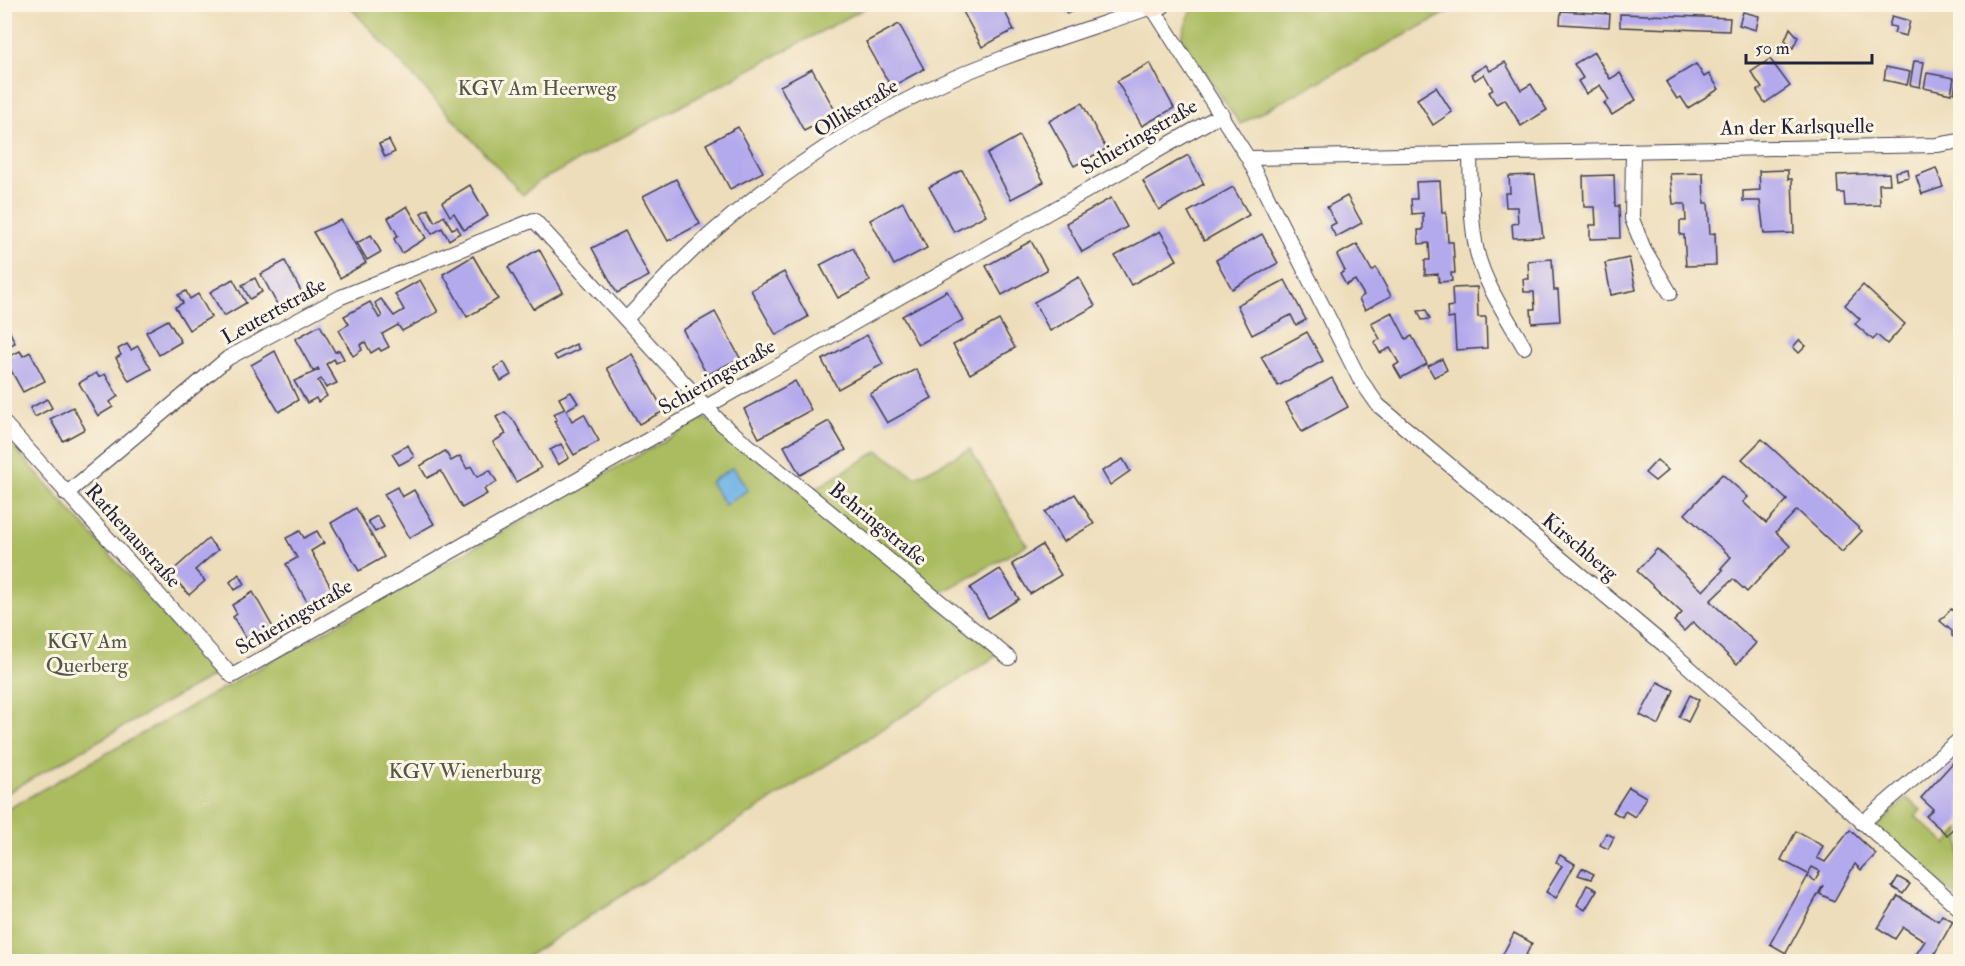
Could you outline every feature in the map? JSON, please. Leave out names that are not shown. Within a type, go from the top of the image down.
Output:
[{"type":"street","name":"Kirschberg","points":[[1155,5],[1248,158],[1359,378],[1378,405],[1663,644],[1960,909]]},
{"type":"street","name":"Ollikstraße","points":[[626,319],[693,250],[763,191],[897,105],[953,79],[1050,41],[1155,5]]},
{"type":"street","name":"Schieringstraße","points":[[232,676],[1222,114]]},
{"type":"street","name":"An der Karlsquelle","points":[[1248,158],[1937,145],[1960,141]]},
{"type":"street","points":[[1633,152],[1632,219],[1644,249],[1670,293]]},
{"type":"street","points":[[1470,155],[1472,214],[1477,252],[1489,283],[1524,347]]},
{"type":"street","name":"Leutertstraße","points":[[66,494],[228,358],[341,297],[534,220],[626,319]]},
{"type":"street","points":[[626,319],[706,407]]},
{"type":"street","name":"Behringstraße","points":[[706,407],[721,423],[1008,658]]},
{"type":"street","name":"Rathenaustraße","points":[[4,423],[232,676]]},
{"type":"street","points":[[1862,823],[1960,739]]},
{"type":"green space","name":"KGV Am Heerweg","points":[[348,5],[871,5],[538,182],[523,195]]},
{"type":"green space","points":[[1213,5],[1461,5],[1240,124],[1181,38],[1191,10]]},
{"type":"green space","name":"KGV Wienerburg","points":[[705,418],[805,495],[878,451],[916,477],[970,449],[1027,545],[930,599],[998,655],[520,961],[5,961],[4,811]]},
{"type":"green space","name":"KGV Am Querberg","points":[[4,436],[216,674],[5,794],[4,794]]},
{"type":"green space","points":[[1907,798],[1921,810],[1915,816],[1947,844],[1960,829],[1960,900],[1875,828]]},
{"type":"water","points":[[733,467],[748,490],[725,505],[710,482]]},
{"type":"building","points":[[959,4],[1001,4],[1014,30],[982,47]]},
{"type":"building","points":[[1062,4],[1085,4],[1067,14]]},
{"type":"building","points":[[1938,4],[1960,4],[1960,10],[1938,6]]},
{"type":"building","points":[[1561,11],[1610,14],[1609,27],[1560,24]]},
{"type":"building","points":[[1743,12],[1759,16],[1756,30],[1739,25]]},
{"type":"building","points":[[1620,14],[1730,18],[1729,31],[1620,27]]},
{"type":"building","points":[[1892,16],[1910,21],[1906,36],[1894,33],[1896,27],[1889,26]]},
{"type":"building","points":[[899,24],[924,69],[891,87],[866,42]]},
{"type":"building","points":[[1790,28],[1798,37],[1793,48],[1785,40]]},
{"type":"building","points":[[1594,52],[1610,79],[1620,73],[1636,100],[1612,115],[1604,103],[1609,100],[1600,85],[1586,94],[1578,81],[1583,78],[1574,64]]},
{"type":"building","points":[[1770,59],[1790,86],[1765,103],[1757,91],[1762,88],[1751,72]]},
{"type":"building","points":[[1914,61],[1924,62],[1920,87],[1910,85]]},
{"type":"building","points":[[1505,62],[1521,90],[1531,84],[1547,110],[1521,126],[1505,99],[1496,104],[1489,92],[1493,90],[1484,74],[1475,80],[1471,74],[1486,65],[1490,71]]},
{"type":"building","points":[[1150,63],[1174,108],[1142,126],[1117,81]]},
{"type":"building","points":[[1696,64],[1704,77],[1709,74],[1719,89],[1688,108],[1681,97],[1677,99],[1666,82]]},
{"type":"building","points":[[1886,67],[1910,72],[1907,85],[1884,80]]},
{"type":"building","points":[[812,69],[837,114],[804,131],[780,86]]},
{"type":"building","points":[[1927,73],[1954,78],[1951,94],[1924,88]]},
{"type":"building","points":[[1958,75],[1960,75],[1960,94],[1954,93]]},
{"type":"building","points":[[1436,87],[1452,112],[1433,125],[1417,99]]},
{"type":"building","points":[[1082,103],[1106,149],[1074,166],[1049,121]]},
{"type":"building","points":[[738,127],[763,172],[730,189],[706,144]]},
{"type":"building","points":[[1019,136],[1044,182],[1011,199],[987,154]]},
{"type":"building","points":[[389,140],[395,152],[385,157],[379,144]]},
{"type":"building","points":[[1188,155],[1204,184],[1159,210],[1143,181]]},
{"type":"building","points":[[1936,168],[1943,187],[1922,194],[1916,176]]},
{"type":"building","points":[[1908,169],[1909,177],[1896,180],[1895,172]]},
{"type":"building","points":[[962,170],[986,215],[954,232],[929,187]]},
{"type":"building","points":[[1788,170],[1788,179],[1792,179],[1794,233],[1764,234],[1760,201],[1743,201],[1743,191],[1760,190],[1759,171]]},
{"type":"building","points":[[1703,173],[1704,203],[1708,203],[1710,234],[1715,233],[1716,265],[1686,266],[1684,235],[1680,235],[1680,221],[1686,221],[1685,204],[1673,204],[1670,174]]},
{"type":"building","points":[[1889,173],[1890,184],[1879,184],[1880,205],[1845,206],[1844,193],[1838,193],[1837,175]]},
{"type":"building","points":[[1535,175],[1543,237],[1513,238],[1512,224],[1518,223],[1517,207],[1506,207],[1505,193],[1510,193],[1509,176]]},
{"type":"building","points":[[1614,175],[1615,206],[1619,206],[1620,238],[1590,239],[1590,225],[1596,225],[1595,207],[1584,207],[1583,176]]},
{"type":"building","points":[[676,179],[700,224],[668,241],[643,196]]},
{"type":"building","points":[[1440,181],[1442,212],[1446,212],[1448,242],[1453,242],[1455,273],[1451,273],[1452,281],[1439,282],[1438,274],[1425,275],[1425,260],[1430,260],[1429,243],[1419,244],[1418,230],[1423,230],[1423,213],[1412,214],[1411,199],[1417,199],[1416,182]]},
{"type":"building","points":[[470,185],[488,216],[464,230],[454,213],[450,216],[442,202]]},
{"type":"building","points":[[1233,187],[1249,215],[1204,241],[1188,212]]},
{"type":"building","points":[[1347,196],[1362,223],[1336,237],[1330,226],[1336,223],[1327,207]]},
{"type":"building","points":[[1111,198],[1127,227],[1082,252],[1066,223]]},
{"type":"building","points":[[903,202],[927,248],[894,265],[870,220]]},
{"type":"building","points":[[407,206],[426,238],[402,253],[394,239],[398,236],[388,218]]},
{"type":"building","points":[[428,209],[435,222],[444,216],[452,229],[457,227],[460,233],[449,240],[442,228],[432,234],[421,213]]},
{"type":"building","points":[[341,220],[366,263],[340,278],[313,232]]},
{"type":"building","points":[[625,231],[649,276],[617,293],[592,248]]},
{"type":"building","points":[[1160,231],[1177,260],[1131,285],[1115,256]]},
{"type":"building","points":[[1262,234],[1278,263],[1232,289],[1216,260]]},
{"type":"building","points":[[371,235],[381,252],[367,260],[357,243]]},
{"type":"building","points":[[1031,241],[1047,270],[1002,295],[986,266]]},
{"type":"building","points":[[1357,244],[1372,271],[1376,268],[1391,296],[1365,310],[1359,299],[1364,295],[1355,280],[1346,285],[1340,274],[1345,271],[1337,255]]},
{"type":"building","points":[[853,248],[870,281],[838,298],[820,265]]},
{"type":"building","points":[[539,249],[563,292],[533,309],[508,267]]},
{"type":"building","points":[[473,256],[498,299],[467,317],[443,274]]},
{"type":"building","points":[[1629,258],[1636,290],[1611,295],[1605,263]]},
{"type":"building","points":[[1552,259],[1554,290],[1558,290],[1560,321],[1532,323],[1531,309],[1535,309],[1534,292],[1524,292],[1523,279],[1529,279],[1528,261]]},
{"type":"building","points":[[285,261],[302,293],[278,306],[261,274]]},
{"type":"building","points":[[784,272],[808,317],[776,335],[751,290]]},
{"type":"building","points":[[1079,277],[1095,306],[1050,331],[1034,302]]},
{"type":"building","points":[[255,278],[262,292],[250,299],[242,285]]},
{"type":"building","points":[[233,279],[246,303],[224,316],[210,292]]},
{"type":"building","points":[[420,280],[438,312],[402,331],[398,325],[382,334],[389,347],[381,351],[379,348],[371,353],[365,342],[360,345],[362,350],[353,356],[339,330],[349,324],[344,316],[370,302],[379,318],[382,316],[375,303],[381,299],[394,316],[404,310],[395,294]]},
{"type":"building","points":[[1285,280],[1306,320],[1296,325],[1291,315],[1252,335],[1237,305]]},
{"type":"building","points":[[1863,285],[1905,324],[1887,344],[1877,335],[1873,340],[1855,324],[1860,319],[1845,305]]},
{"type":"building","points":[[1477,287],[1478,317],[1486,317],[1487,348],[1456,350],[1454,318],[1448,319],[1447,307],[1453,306],[1452,288]]},
{"type":"building","points":[[186,291],[190,299],[198,294],[211,317],[189,330],[175,307],[183,303],[178,295]]},
{"type":"building","points":[[947,291],[963,320],[918,345],[902,316]]},
{"type":"building","points":[[1426,310],[1430,319],[1422,320],[1418,311]]},
{"type":"building","points":[[715,312],[740,358],[707,375],[683,330]]},
{"type":"building","points":[[1392,312],[1406,339],[1412,336],[1427,364],[1401,378],[1394,366],[1399,363],[1390,348],[1380,353],[1374,342],[1380,339],[1371,323]]},
{"type":"building","points":[[168,320],[181,342],[159,355],[146,332]]},
{"type":"building","points":[[999,320],[1015,348],[970,374],[953,345]]},
{"type":"building","points":[[320,325],[335,352],[339,350],[344,359],[336,363],[334,359],[326,364],[337,383],[326,388],[321,379],[318,381],[327,396],[318,402],[316,398],[307,403],[294,381],[319,370],[318,368],[313,371],[295,339]]},
{"type":"building","points":[[9,330],[15,343],[4,348],[4,333]]},
{"type":"building","points":[[1307,332],[1323,361],[1278,386],[1261,357]]},
{"type":"building","points":[[867,335],[883,364],[838,389],[822,360]]},
{"type":"building","points":[[1799,340],[1806,346],[1799,353],[1793,347]]},
{"type":"building","points":[[127,344],[131,350],[138,346],[151,369],[129,381],[116,358],[121,355],[118,349]]},
{"type":"building","points":[[576,344],[579,349],[557,360],[554,355]]},
{"type":"building","points":[[20,351],[23,356],[30,352],[45,381],[23,392],[7,363],[11,361],[8,357]]},
{"type":"building","points":[[275,351],[298,400],[279,412],[251,365]]},
{"type":"building","points":[[632,354],[664,411],[639,424],[607,368]]},
{"type":"building","points":[[1442,359],[1447,370],[1434,377],[1428,366]]},
{"type":"building","points":[[504,362],[511,375],[501,381],[494,368]]},
{"type":"building","points":[[916,369],[932,398],[887,423],[870,394]]},
{"type":"building","points":[[96,373],[99,377],[105,374],[118,396],[110,402],[113,407],[98,416],[79,383]]},
{"type":"building","points":[[1332,378],[1348,407],[1302,432],[1286,403]]},
{"type":"building","points":[[795,381],[811,410],[759,438],[744,409]]},
{"type":"building","points":[[571,392],[578,403],[566,410],[572,421],[584,414],[599,441],[574,455],[554,421],[557,420],[553,414],[565,409],[559,398]]},
{"type":"building","points":[[47,399],[52,408],[35,417],[30,408]]},
{"type":"building","points":[[73,407],[85,429],[63,441],[50,419]]},
{"type":"building","points":[[505,412],[514,421],[541,468],[516,482],[493,442],[506,434],[496,417]]},
{"type":"building","points":[[829,421],[846,450],[800,475],[784,446]]},
{"type":"building","points":[[1762,439],[1862,531],[1842,552],[1797,510],[1776,532],[1790,546],[1747,592],[1733,579],[1710,601],[1756,643],[1737,664],[1693,622],[1684,631],[1674,621],[1682,613],[1637,571],[1657,549],[1703,591],[1723,570],[1721,568],[1731,557],[1685,514],[1722,474],[1748,497],[1743,502],[1766,523],[1787,500],[1742,459]]},
{"type":"building","points":[[561,444],[569,458],[558,465],[550,450]]},
{"type":"building","points":[[408,445],[414,457],[399,465],[392,454]]},
{"type":"building","points":[[445,451],[451,461],[460,456],[467,469],[471,466],[477,477],[490,470],[497,482],[484,489],[487,494],[462,508],[441,471],[427,478],[420,466]]},
{"type":"building","points":[[1123,459],[1130,471],[1110,485],[1102,471]]},
{"type":"building","points":[[1657,460],[1668,470],[1655,481],[1645,473]]},
{"type":"building","points":[[397,487],[402,497],[414,490],[434,524],[409,538],[384,494]]},
{"type":"building","points":[[1075,494],[1094,524],[1063,542],[1045,512]]},
{"type":"building","points":[[356,508],[384,557],[359,571],[331,523]]},
{"type":"building","points":[[377,516],[384,527],[375,532],[368,521]]},
{"type":"building","points":[[300,531],[304,538],[317,531],[324,543],[311,551],[334,593],[310,607],[286,564],[297,558],[286,538]]},
{"type":"building","points":[[208,539],[218,550],[195,570],[205,581],[189,595],[170,573]]},
{"type":"building","points":[[1042,545],[1061,575],[1030,594],[1012,564]]},
{"type":"building","points":[[1000,569],[1019,599],[988,618],[970,588]]},
{"type":"building","points":[[239,574],[245,584],[235,590],[230,582]]},
{"type":"building","points":[[253,592],[275,631],[250,645],[233,617],[237,614],[232,605]]},
{"type":"building","points":[[1951,609],[1960,619],[1960,640],[1952,636],[1952,631],[1940,621]]},
{"type":"building","points":[[1658,682],[1674,690],[1659,725],[1640,715]]},
{"type":"building","points":[[1690,695],[1699,700],[1688,722],[1679,717]]},
{"type":"building","points":[[1958,757],[1960,759],[1960,821],[1947,835],[1926,816],[1933,809],[1921,798]]},
{"type":"building","points":[[1629,787],[1646,797],[1635,817],[1625,811],[1622,817],[1613,812]]},
{"type":"building","points":[[1850,830],[1876,854],[1861,870],[1855,864],[1834,901],[1820,894],[1823,885],[1786,953],[1770,944],[1808,876],[1815,881],[1820,871],[1812,867],[1808,874],[1781,860],[1796,831],[1823,846],[1817,858],[1825,862]]},
{"type":"building","points":[[1606,833],[1614,837],[1608,849],[1600,845]]},
{"type":"building","points":[[1560,855],[1575,864],[1556,898],[1546,892],[1562,866],[1556,862]]},
{"type":"building","points":[[1582,868],[1594,874],[1591,879],[1578,875]]},
{"type":"building","points":[[1898,877],[1910,884],[1903,894],[1892,887]]},
{"type":"building","points":[[1587,885],[1597,890],[1585,910],[1577,905]]},
{"type":"building","points":[[1898,896],[1938,921],[1942,915],[1953,921],[1930,962],[1911,962],[1925,941],[1903,927],[1895,939],[1878,928]]},
{"type":"building","points":[[1514,933],[1532,943],[1526,955],[1537,962],[1513,962],[1502,956]]}]
